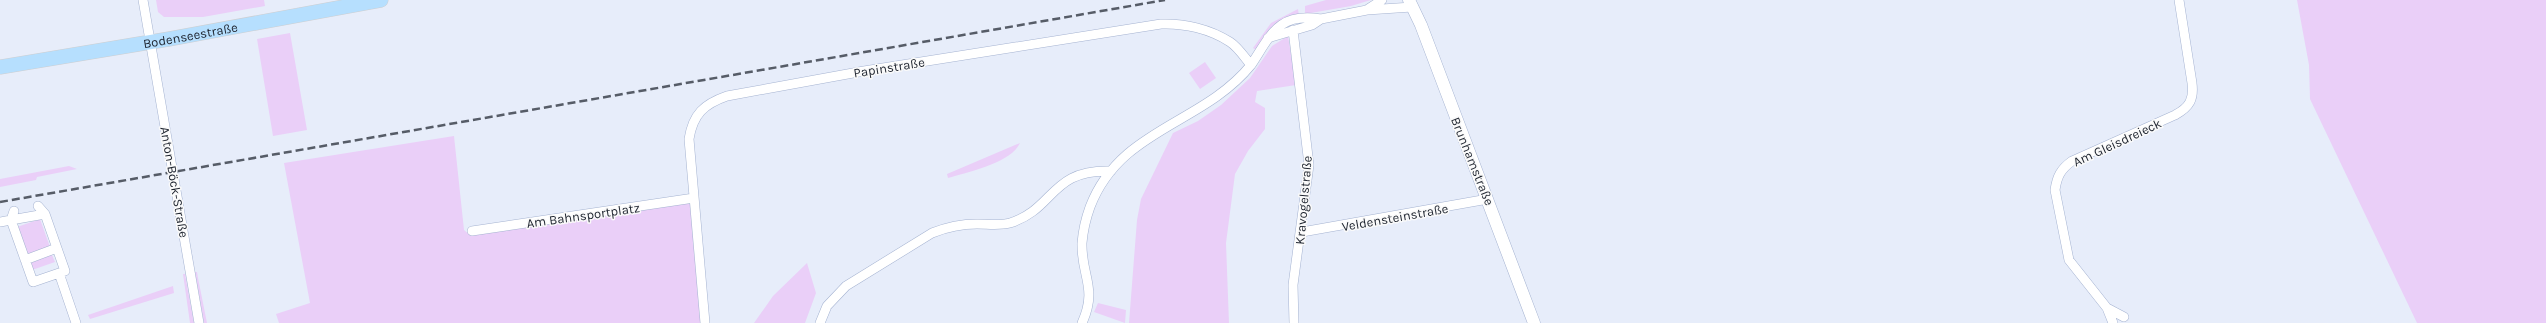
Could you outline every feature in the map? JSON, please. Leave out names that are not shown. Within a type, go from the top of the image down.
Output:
[{"type":"main road","name":"Bodenseestraße","points":[[0,67],[150,42],[381,0]]},
{"type":"street","name":"Anton-Böck-Straße","points":[[143,0],[199,323]]},
{"type":"street","points":[[1367,10],[1382,0]]},
{"type":"street","name":"Am Gleisdreieck","points":[[2124,317],[2107,308],[2069,260],[2055,190],[2056,178],[2062,168],[2072,161],[2175,115],[2190,105],[2193,93],[2192,83],[2179,0]]},
{"type":"street","points":[[1268,38],[1321,19],[1411,3]]},
{"type":"street","name":"Brunhamstraße","points":[[1411,3],[1421,25],[1534,323]]},
{"type":"street","points":[[1082,323],[1089,308],[1090,286],[1082,243],[1085,226],[1090,207],[1110,171],[1136,145],[1203,108],[1238,81],[1251,65],[1275,28],[1283,24],[1312,18],[1321,19]]},
{"type":"street","name":"Papinstraße","points":[[705,323],[694,198],[691,128],[702,108],[727,96],[864,71],[1161,24],[1192,27],[1213,34],[1231,43],[1251,65]]},
{"type":"street","name":"Kravogelstraße","points":[[1293,30],[1308,164],[1302,232],[1293,285],[1294,323]]},
{"type":"street","points":[[820,323],[827,306],[846,286],[932,234],[947,227],[961,224],[1010,223],[1023,217],[1040,204],[1061,184],[1072,177],[1085,173],[1110,171]]},
{"type":"street","name":"Am Bahnsportplatz","points":[[472,231],[694,198]]},
{"type":"street","name":"Veldensteinstraße","points":[[1302,232],[1488,200]]},
{"type":"street","points":[[14,211],[11,220],[33,282],[65,271],[45,214],[38,206]]},
{"type":"street","points":[[0,222],[45,214]]},
{"type":"street","points":[[25,260],[57,248]]},
{"type":"street","points":[[59,273],[76,323]]},
{"type":"street","points":[[2107,308],[2113,323]]},
{"type":"shaded area","points":[[156,0],[264,0],[265,6],[203,17],[164,17],[158,12]]},
{"type":"shaded area","points":[[1326,0],[1371,0],[1351,6],[1305,14],[1305,6]]},
{"type":"shaded area","points":[[2297,0],[2546,0],[2546,323],[2417,323],[2310,99],[2309,65]]},
{"type":"shaded area","points":[[1298,9],[1299,16],[1284,21],[1273,27],[1256,50],[1253,48],[1271,23]]},
{"type":"shaded area","points":[[290,33],[307,130],[273,136],[257,39]]},
{"type":"shaded area","points":[[1288,36],[1296,85],[1257,91],[1255,102],[1265,108],[1265,129],[1248,151],[1235,174],[1226,243],[1229,323],[1129,323],[1137,220],[1141,199],[1173,133],[1198,121],[1221,105],[1250,78],[1272,46]]},
{"type":"shaded area","points":[[1205,62],[1216,78],[1200,89],[1189,73]]},
{"type":"shaded area","points":[[454,136],[464,230],[470,235],[690,195],[701,323],[279,323],[276,314],[310,303],[284,163]]},
{"type":"shaded area","points":[[1020,143],[1008,156],[999,161],[977,170],[948,178],[947,174]]},
{"type":"shaded area","points":[[69,166],[77,169],[37,177],[36,180],[0,187],[0,179]]},
{"type":"shaded area","points":[[40,219],[50,247],[26,255],[17,227]]},
{"type":"shaded area","points":[[52,255],[55,262],[32,270],[30,263]]},
{"type":"shaded area","points":[[807,263],[816,293],[805,323],[754,323],[773,296]]},
{"type":"shaded area","points":[[195,272],[197,272],[207,323],[204,323]]},
{"type":"shaded area","points":[[183,274],[185,274],[194,323],[190,323]]},
{"type":"shaded area","points":[[173,286],[174,293],[90,319],[88,315]]},
{"type":"shaded area","points":[[1098,303],[1126,310],[1125,323],[1094,312]]},
{"type":"railway","points":[[0,202],[1165,0]]}]
